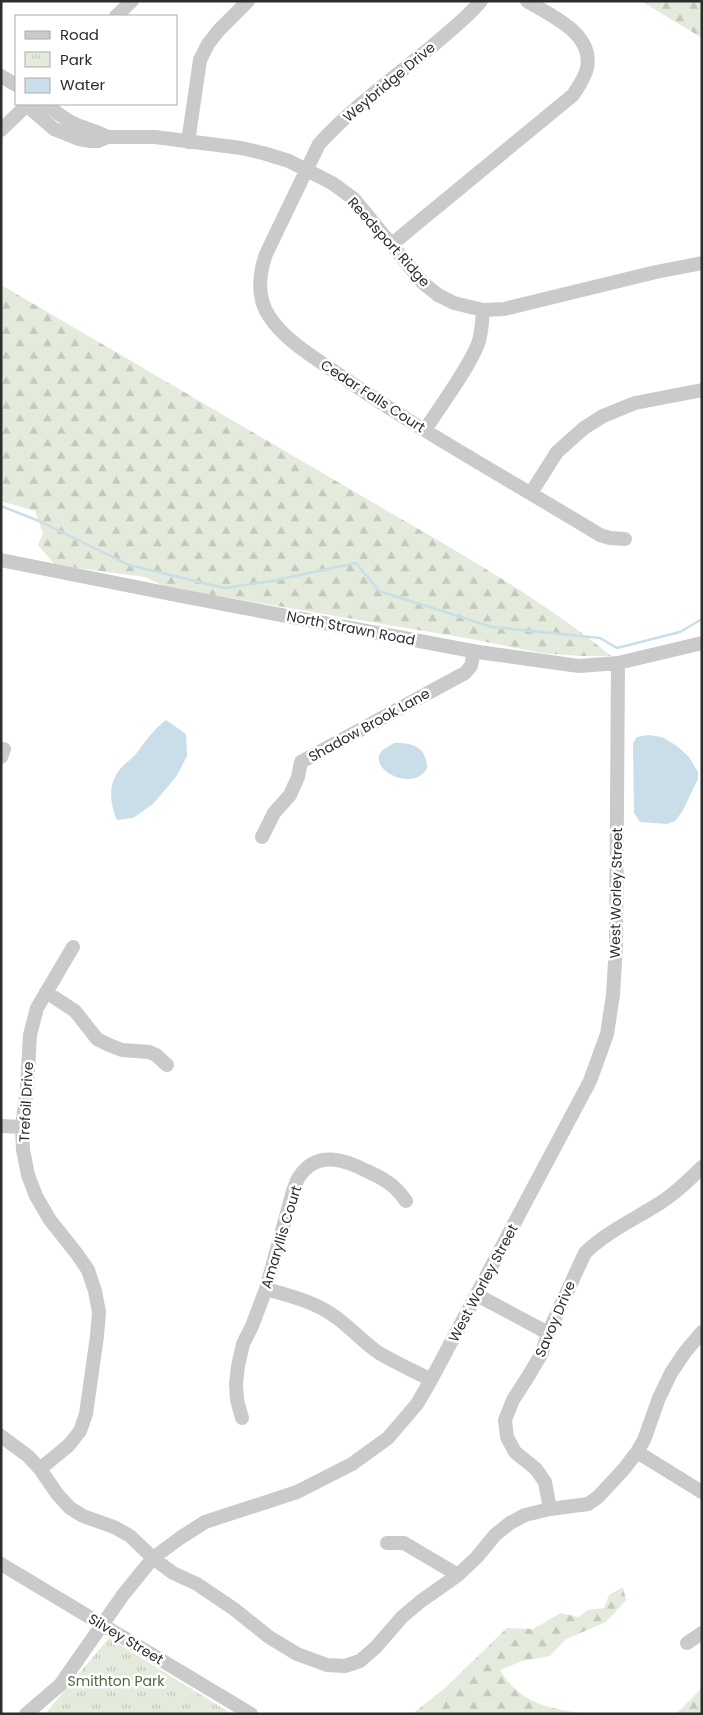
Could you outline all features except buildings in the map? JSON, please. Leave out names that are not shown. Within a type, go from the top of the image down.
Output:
[{"type":"street","points":[[117,15],[132,1]]},
{"type":"street","points":[[188,142],[200,60],[208,44],[219,30],[248,1]]},
{"type":"street","name":"Weybridge Drive","points":[[306,169],[319,144],[333,128],[460,23],[481,1]]},
{"type":"street","points":[[392,244],[566,102],[573,95],[582,80],[587,68],[588,55],[582,40],[571,28],[527,1]]},
{"type":"street","points":[[1,76],[15,84]]},
{"type":"street","points":[[1,130],[27,105]]},
{"type":"street","name":"Reedsport Ridge","points":[[33,105],[34,111],[54,129],[79,139],[98,141],[108,137],[154,137],[241,148],[289,161],[332,183],[354,199],[424,283],[438,294],[454,303],[482,310],[504,309],[656,272],[702,263]]},
{"type":"street","name":"Reedsport Ridge","points":[[47,105],[75,124],[100,132],[108,137]]},
{"type":"street","name":"Cedar Falls Court","points":[[306,169],[266,254],[260,272],[262,301],[268,315],[280,329],[296,344],[351,383],[425,430],[600,534],[610,538],[625,539]]},
{"type":"street","points":[[425,430],[472,357],[480,337],[482,310]]},
{"type":"street","points":[[531,493],[557,452],[584,428],[603,416],[635,403],[702,390]]},
{"type":"street","name":"North Strawn Road","points":[[1,560],[474,651],[580,666],[618,663],[702,643]]},
{"type":"street","name":"Shadow Brook Lane","points":[[262,837],[274,814],[290,795],[298,777],[301,762],[465,673],[471,666],[474,651]]},
{"type":"street","name":"West Worley Street","points":[[26,1714],[60,1685],[102,1624],[153,1558],[205,1522],[297,1492],[352,1464],[388,1438],[417,1404],[431,1380],[590,1081],[607,1034],[613,995],[616,945],[618,663]]},
{"type":"street","name":"Trefoil Drive","points":[[40,1468],[69,1445],[80,1431],[86,1414],[97,1336],[98,1312],[95,1291],[88,1270],[50,1220],[36,1196],[28,1175],[23,1150],[22,1128],[27,1088],[30,1035],[38,1008],[46,992],[74,947]]},
{"type":"street","points":[[46,992],[75,1011],[97,1039],[122,1050],[149,1052],[156,1055],[167,1065]]},
{"type":"street","points":[[1,1126],[22,1128]]},
{"type":"street","name":"Amaryllis Court","points":[[242,1418],[236,1383],[243,1344],[266,1289],[293,1191],[299,1176],[309,1166],[322,1160],[336,1159],[351,1162],[376,1175],[395,1188],[406,1201]]},
{"type":"street","name":"Savoy Drive","points":[[550,1509],[545,1482],[536,1469],[515,1452],[507,1437],[505,1420],[512,1400],[542,1353],[548,1333],[585,1253],[595,1244],[681,1188],[702,1167]]},
{"type":"street","points":[[266,1289],[322,1308],[338,1318],[365,1343],[380,1353],[431,1380]]},
{"type":"street","points":[[476,1295],[548,1333]]},
{"type":"street","points":[[1,1436],[28,1456],[40,1468],[58,1496],[70,1508],[83,1516],[114,1527],[130,1536],[172,1573],[197,1584],[234,1609],[269,1638],[297,1654],[327,1665],[345,1666],[360,1661],[376,1647],[402,1617],[458,1575],[477,1558],[495,1535],[510,1523],[525,1514],[588,1504],[598,1497],[637,1452],[644,1440],[659,1398],[671,1373],[684,1352],[702,1332]]},
{"type":"street","points":[[637,1452],[702,1492]]},
{"type":"street","points":[[387,1543],[404,1543],[458,1575]]},
{"type":"street","name":"Silvey Street","points":[[1,1564],[250,1714]]},
{"type":"street","points":[[687,1643],[702,1634]]},
{"type":"green space","points":[[641,1],[702,1],[702,38]]},
{"type":"green space","points":[[1,285],[424,532],[551,611],[611,656],[541,653],[471,639],[166,587],[145,577],[55,565],[38,545],[43,533],[35,511],[1,501]]},
{"type":"green space","points":[[623,1587],[626,1600],[606,1622],[566,1639],[550,1656],[522,1661],[500,1670],[517,1690],[536,1703],[584,1714],[412,1714],[444,1689],[507,1628],[533,1629],[561,1613],[578,1617],[588,1610],[604,1608],[609,1595]]},
{"type":"green space","name":"Smithton Park","points":[[109,1638],[232,1714],[45,1714]]},
{"type":"green space","points":[[702,1688],[702,1714],[674,1714],[678,1712]]},
{"type":"water","points":[[166,720],[186,734],[187,756],[176,777],[153,804],[133,818],[117,820],[111,798],[112,786],[116,775],[153,732]]},
{"type":"water","points":[[648,735],[662,737],[677,746],[689,757],[698,772],[698,779],[682,812],[675,821],[667,824],[640,822],[634,813],[633,743],[637,737]]},
{"type":"water","points":[[394,743],[412,745],[421,751],[427,768],[421,775],[412,779],[403,779],[386,772],[381,766],[379,759],[381,752]]},
{"type":"waterway","points":[[1,506],[39,521],[129,565],[224,588],[272,581],[356,563],[379,591],[492,627],[600,638],[617,648],[680,632],[702,619]]}]
